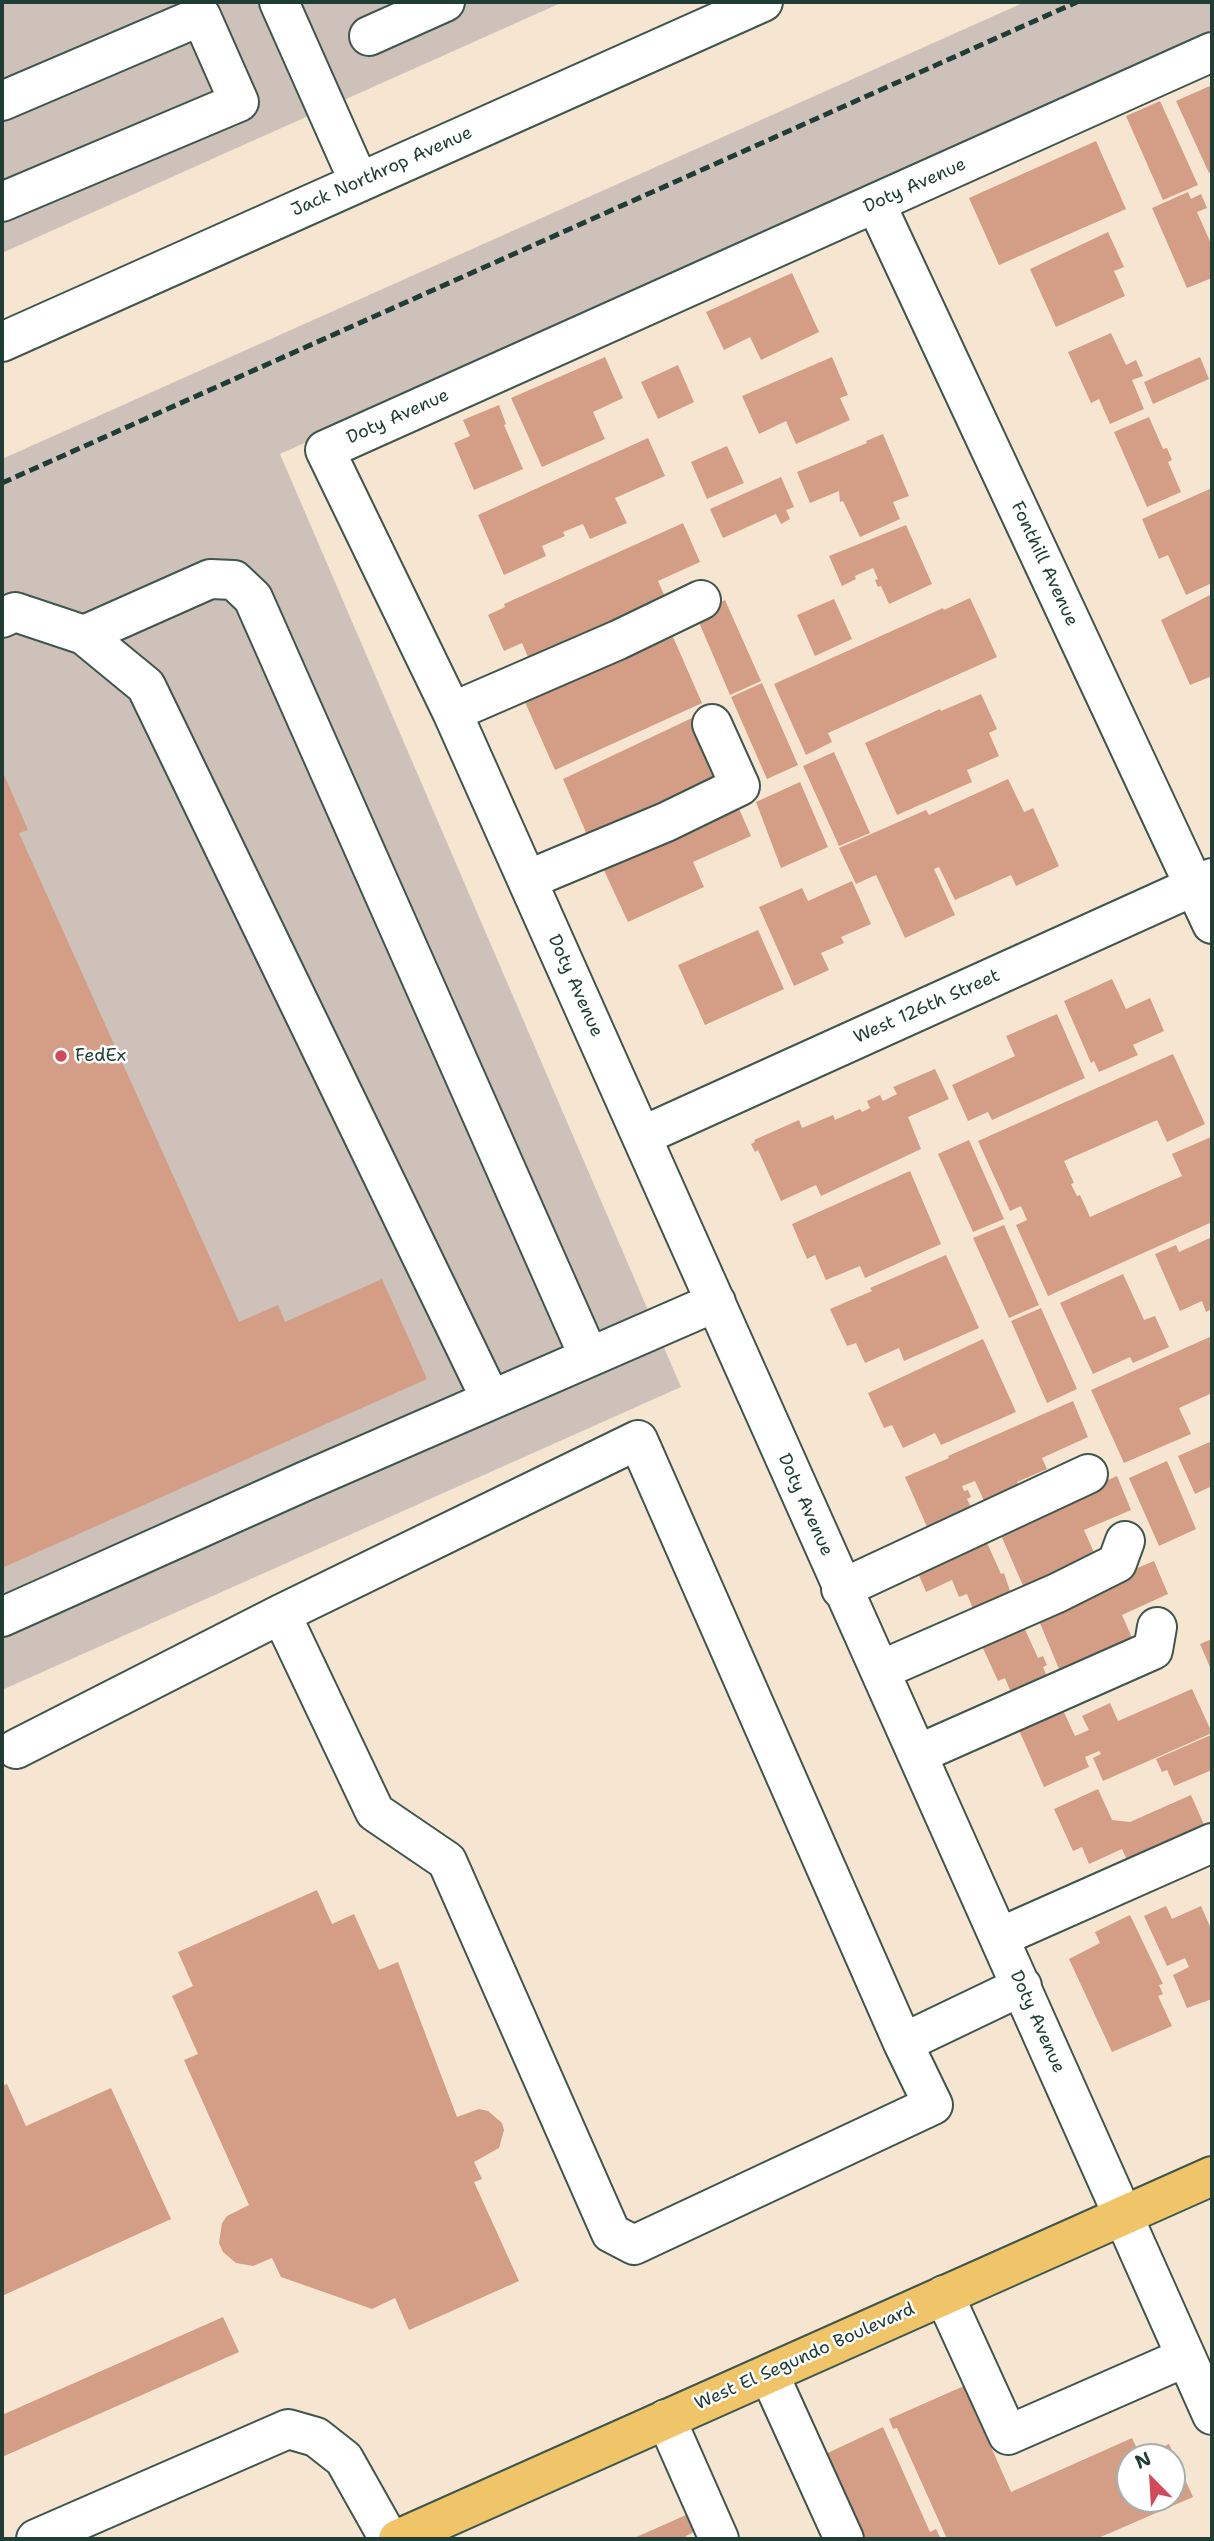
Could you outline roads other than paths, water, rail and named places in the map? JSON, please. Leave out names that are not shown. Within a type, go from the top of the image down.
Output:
[{"type":"main road","name":"West El Segundo Boulevard","points":[[398,2539],[1212,2176]]},
{"type":"street","points":[[279,2],[359,182]]},
{"type":"street","points":[[369,36],[445,2]]},
{"type":"street","name":"Jack Northrop Avenue","points":[[2,342],[763,2]]},
{"type":"street","points":[[2,101],[201,16],[239,102],[2,202]]},
{"type":"street","name":"Doty Avenue","points":[[1212,52],[325,450],[452,712],[1212,2415]]},
{"type":"street","name":"Fonthill Avenue","points":[[876,204],[1204,882],[1212,924]]},
{"type":"street","points":[[84,635],[210,579],[234,580],[253,598],[589,1357]]},
{"type":"street","points":[[452,712],[618,640],[701,600]]},
{"type":"street","points":[[2,618],[15,612],[84,635],[146,685],[491,1400]]},
{"type":"street","points":[[527,880],[666,822],[740,786],[712,724]]},
{"type":"street","name":"West 126th Street","points":[[642,1136],[1204,882]]},
{"type":"street","points":[[2,1617],[716,1302]]},
{"type":"street","points":[[16,1749],[281,1614],[638,1440],[903,2043],[933,2105],[634,2245],[611,2233],[447,1861],[375,1812],[281,1614]]},
{"type":"street","points":[[841,1588],[1088,1474]]},
{"type":"street","points":[[881,1670],[1057,1593],[1118,1563],[1125,1541]]},
{"type":"street","points":[[918,1754],[1153,1650],[1157,1627]]},
{"type":"street","points":[[999,1937],[1212,1843]]},
{"type":"street","points":[[903,2043],[1021,1986]]},
{"type":"street","points":[[944,2295],[1008,2435],[1186,2357]]},
{"type":"street","points":[[769,2374],[844,2539]]},
{"type":"street","points":[[666,2419],[719,2539]]},
{"type":"street","points":[[36,2539],[288,2429],[316,2437],[344,2459],[389,2539]]},
{"type":"railway","points":[[2,483],[1077,2]]},
{"type":"place","name":"FedEx","points":[[61,1056]]}]
